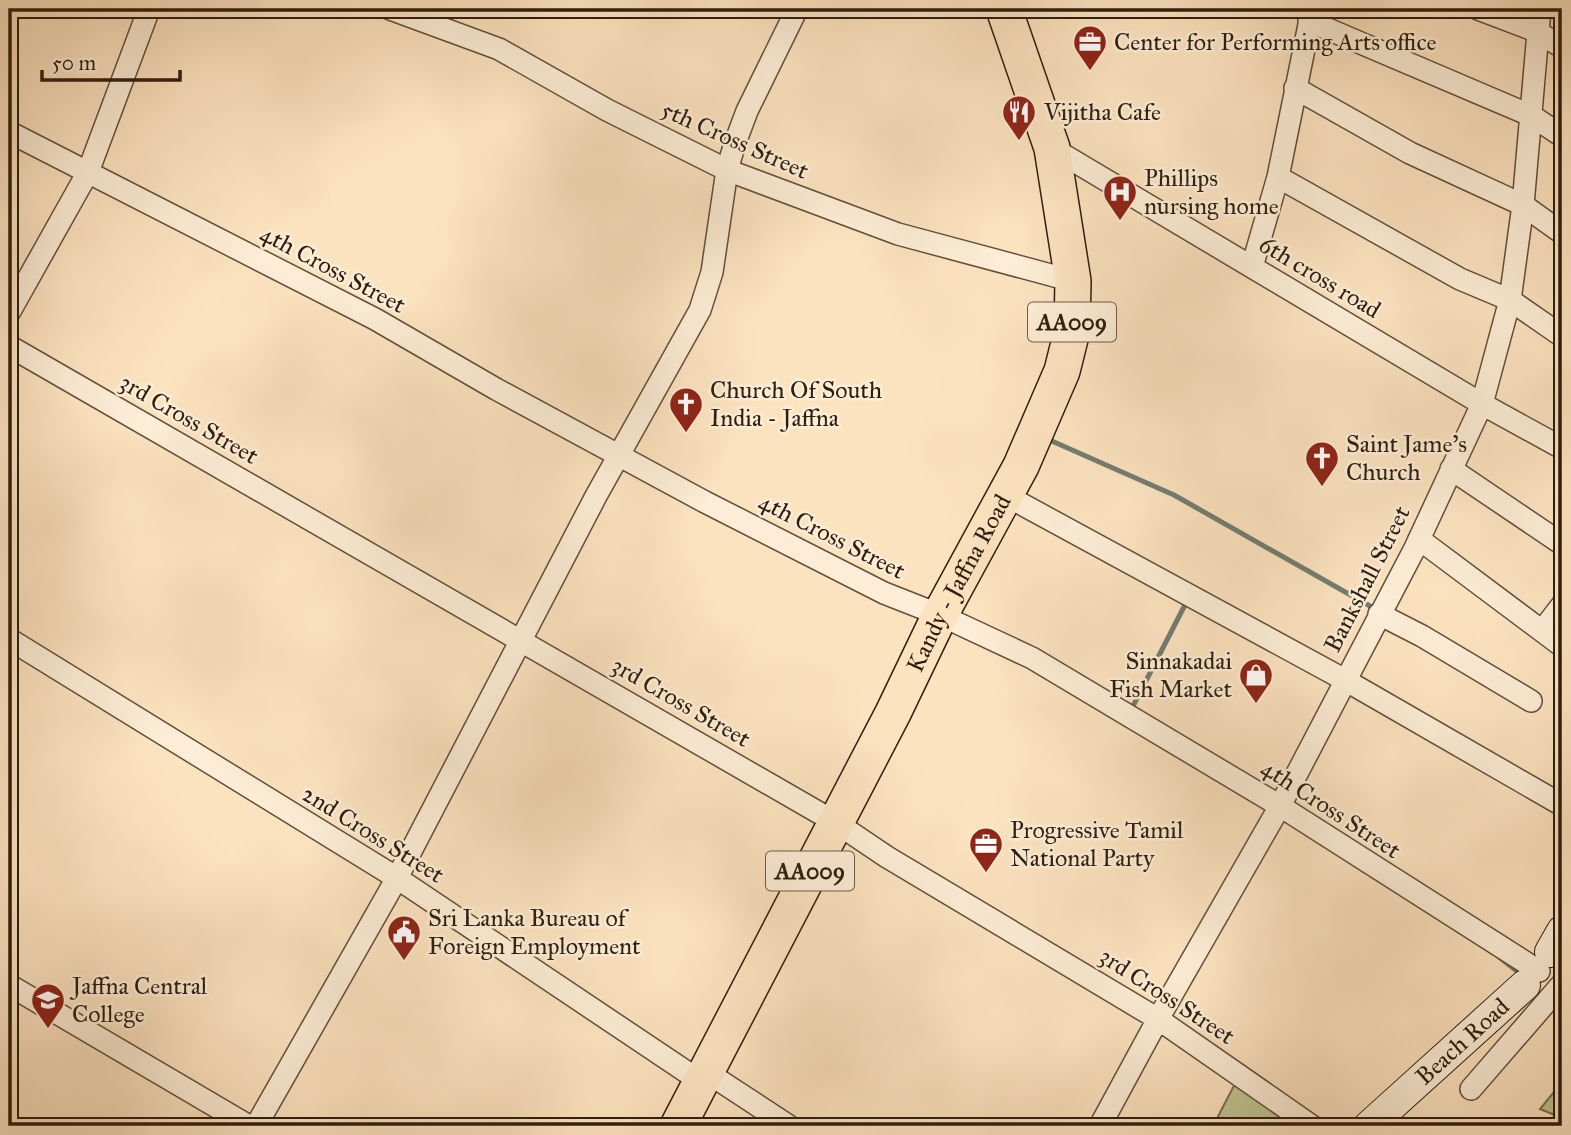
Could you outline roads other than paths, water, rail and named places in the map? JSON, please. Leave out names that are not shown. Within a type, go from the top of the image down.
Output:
[{"type":"highway","name":"Kandy - Jaffna Road","points":[[678,1126],[1038,430],[1062,371],[1072,331],[1073,281],[1052,148],[1003,9]]},
{"type":"main road","name":"Beach Road","points":[[1369,1126],[1455,1047],[1478,1031],[1547,964]]},
{"type":"street","points":[[9,313],[88,172],[149,9]]},
{"type":"street","name":"5th Cross Street","points":[[390,9],[499,50],[607,110],[727,170],[898,234],[1073,281]]},
{"type":"street","points":[[256,1126],[397,878],[519,639],[700,310],[712,272],[727,170],[747,111],[797,9]]},
{"type":"street","points":[[1478,9],[1536,31],[1562,47]]},
{"type":"street","name":"Bankshall Street","points":[[1100,1126],[1280,806],[1419,539],[1482,404],[1510,300],[1523,205],[1540,9]]},
{"type":"street","points":[[1252,267],[1278,177],[1310,15],[1532,116],[1562,136]]},
{"type":"street","points":[[1295,88],[1410,153],[1523,205],[1562,233]]},
{"type":"street","name":"4th Cross Street","points":[[9,132],[375,319],[618,455],[884,593],[940,615],[1032,658],[1547,964]]},
{"type":"street","name":"6th cross road","points":[[1052,148],[1482,404],[1562,448]]},
{"type":"street","points":[[1278,177],[1460,279],[1510,300],[1562,336]]},
{"type":"street","name":"3rd Cross Street","points":[[9,346],[835,822],[887,858],[1158,1019],[1312,1126]]},
{"type":"street","points":[[1451,469],[1562,544]]},
{"type":"street","points":[[1004,495],[1345,680],[1562,805]]},
{"type":"street","points":[[1419,539],[1562,646]]},
{"type":"street","points":[[1542,631],[1562,605]]},
{"type":"street","points":[[1380,614],[1531,701]]},
{"type":"street","name":"2nd Cross Street","points":[[9,639],[397,878],[705,1078],[789,1126]]},
{"type":"street","points":[[1471,1089],[1547,964]]},
{"type":"street","points":[[9,985],[249,1126]]},
{"type":"waterway","points":[[1458,9],[1474,15]]},
{"type":"waterway","points":[[1045,438],[1174,495],[1377,610]]},
{"type":"waterway","points":[[1131,710],[1187,601]]},
{"type":"waterway","points":[[1499,957],[1522,975]]},
{"type":"waterway","points":[[1552,963],[1559,970],[1555,981]]},
{"type":"place","name":"Center for Performing Arts office","points":[[1090,72]]},
{"type":"place","name":"Vijitha Cafe","points":[[1019,142]]},
{"type":"place","name":"Phillips nursing home","points":[[1120,222]]},
{"type":"place","name":"Church Of South India - Jaffna","points":[[686,434]]},
{"type":"place","name":"Saint Jame's Church","points":[[1322,488]]},
{"type":"place","name":"Sinnakadai Fish Market","points":[[1256,705]]},
{"type":"place","name":"Progressive Tamil National Party","points":[[986,874]]},
{"type":"place","name":"Sri Lanka Bureau of Foreign Employment","points":[[404,962]]},
{"type":"place","name":"Jaffna Central College","points":[[48,1030]]}]
